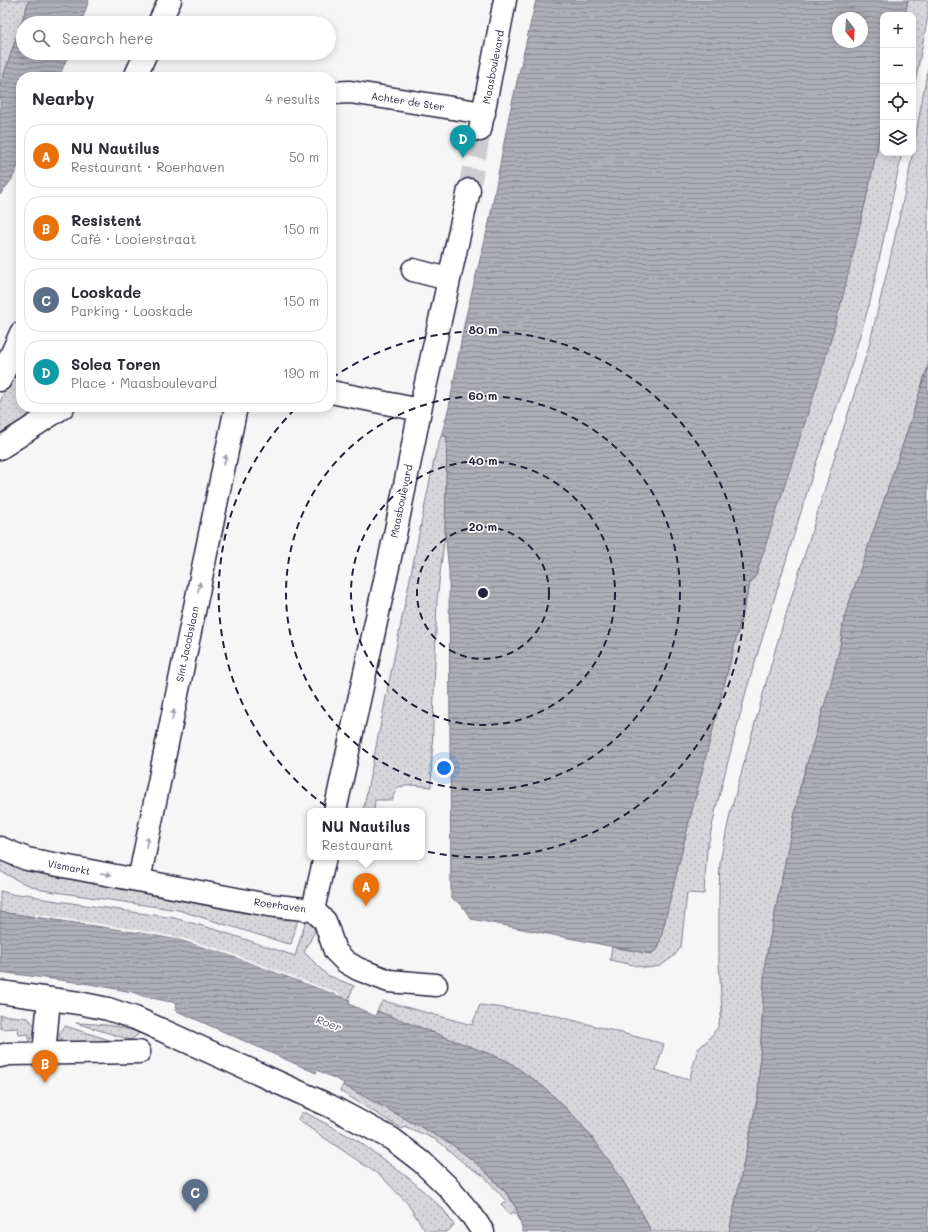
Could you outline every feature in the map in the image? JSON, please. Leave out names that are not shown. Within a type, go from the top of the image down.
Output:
[{"type":"street","points":[[162,16],[170,0]]},
{"type":"street","name":"Maasboulevard","points":[[482,122],[505,1]]},
{"type":"street","points":[[137,72],[143,60]]},
{"type":"street","name":"Achter de Ster","points":[[336,93],[350,92],[482,122]]},
{"type":"street","name":"Maasboulevard","points":[[336,808],[448,280],[469,190]]},
{"type":"street","points":[[413,270],[448,280]]},
{"type":"street","points":[[9,371],[16,349]]},
{"type":"street","points":[[336,393],[420,410]]},
{"type":"street","points":[[0,448],[55,412]]},
{"type":"street","name":"Sint Jacobslaan","points":[[139,880],[235,412]]},
{"type":"street","name":"Vismarkt","points":[[0,848],[27,859],[139,880]]},
{"type":"street","points":[[313,910],[324,860]]},
{"type":"street","name":"Roerhaven","points":[[139,880],[268,904],[313,910],[325,921],[335,951],[346,962],[358,969],[389,981],[436,985]]},
{"type":"street","points":[[0,992],[79,1003],[108,1009],[135,1018],[330,1106],[392,1139],[422,1162],[448,1187],[473,1217],[483,1232]]},
{"type":"street","points":[[0,1005],[49,999]]},
{"type":"street","points":[[44,1054],[49,999]]},
{"type":"street","points":[[0,1056],[9,1054],[139,1052]]},
{"type":"shaded area","points":[[0,0],[29,0],[24,16],[16,16],[16,39],[0,86]]},
{"type":"shaded area","points":[[908,0],[928,0],[928,16],[916,78],[916,12],[906,12]]},
{"type":"shaded area","points":[[928,67],[928,366],[844,618],[840,647],[831,683],[800,787],[765,963],[758,1095],[729,1232],[651,1232],[620,1176],[597,1144],[575,1117],[545,1088],[508,1061],[377,1011],[381,1003],[384,1001],[472,1025],[480,1005],[549,1014],[664,1044],[656,1070],[689,1080],[698,1049],[708,1040],[718,1027],[722,1010],[719,963],[720,862],[730,814],[776,647],[869,346],[890,259],[912,156],[916,156],[916,134]]},
{"type":"shaded area","points":[[880,134],[880,156],[901,156],[870,302],[846,382],[815,466],[747,688],[716,808],[707,850],[704,894],[687,893],[681,947],[674,956],[660,966],[647,968],[610,960],[612,947],[651,954],[658,949],[750,584],[756,575],[855,242],[869,187]]},
{"type":"shaded area","points":[[12,376],[16,378],[16,412],[44,412],[0,441],[0,402]]},
{"type":"shaded area","points":[[441,436],[447,436],[445,532],[437,600],[431,787],[413,785],[398,787],[393,796],[393,800],[375,800],[374,808],[364,808],[435,455]]},
{"type":"shaded area","points":[[0,858],[283,920],[298,919],[291,944],[285,943],[178,910],[42,890],[21,882],[0,871]]},
{"type":"shaded area","points":[[0,891],[16,895],[28,894],[44,899],[174,918],[217,930],[295,956],[306,920],[313,925],[315,931],[304,952],[327,975],[354,986],[348,1000],[227,954],[181,940],[144,933],[0,912]]},
{"type":"shaded area","points":[[0,1015],[28,1018],[37,1028],[35,1035],[29,1041],[29,1034],[19,1035],[18,1028],[0,1029]]},
{"type":"shaded area","points":[[76,1023],[100,1024],[140,1033],[131,1040]]},
{"type":"shaded area","points":[[65,1026],[125,1045],[65,1044],[60,1040],[59,1034]]},
{"type":"shaded area","points":[[343,1085],[450,1143],[480,1166],[506,1193],[516,1208],[520,1222],[514,1212],[510,1214],[501,1204],[506,1201],[484,1176],[466,1165],[437,1140],[404,1126],[402,1129],[340,1091]]},
{"type":"shaded area","points":[[301,1113],[306,1113],[358,1141],[410,1179],[443,1209],[454,1225],[447,1232],[426,1232],[407,1203],[382,1177],[298,1120]]},
{"type":"water","points":[[29,0],[89,0],[83,16],[24,16]]},
{"type":"water","points":[[536,0],[908,0],[906,12],[880,12],[880,134],[842,300],[825,360],[756,575],[750,584],[658,949],[651,954],[471,919],[461,904],[451,898],[449,571],[445,532],[447,436],[441,436],[449,407],[465,320],[489,223],[509,116]]},
{"type":"water","points":[[16,39],[16,60],[66,60],[61,72],[16,72],[16,171],[12,179],[0,195],[0,86]]},
{"type":"water","points":[[928,366],[928,1232],[729,1232],[758,1095],[765,963],[800,787],[831,683],[840,647],[844,618]]},
{"type":"water","name":"Roer","points":[[0,912],[144,933],[181,940],[227,954],[350,1000],[349,1004],[375,1016],[377,1011],[508,1061],[545,1088],[575,1117],[620,1176],[651,1232],[523,1232],[516,1208],[507,1193],[480,1166],[450,1143],[343,1085],[344,1083],[317,1070],[316,1073],[175,1010],[177,1003],[90,984],[0,972]]},
{"type":"pier","points":[[35,914],[182,938],[228,952],[340,994],[340,996],[227,954],[181,940],[34,916]]},
{"type":"tunnel","points":[[469,190],[480,130]]},
{"type":"place","name":"Solea Toren","points":[[463,158]]},
{"type":"place","name":"NU Nautilus","points":[[366,906]]},
{"type":"place","name":"Resistent","points":[[45,1083]]},
{"type":"place","name":"Looskade","points":[[195,1212]]}]
